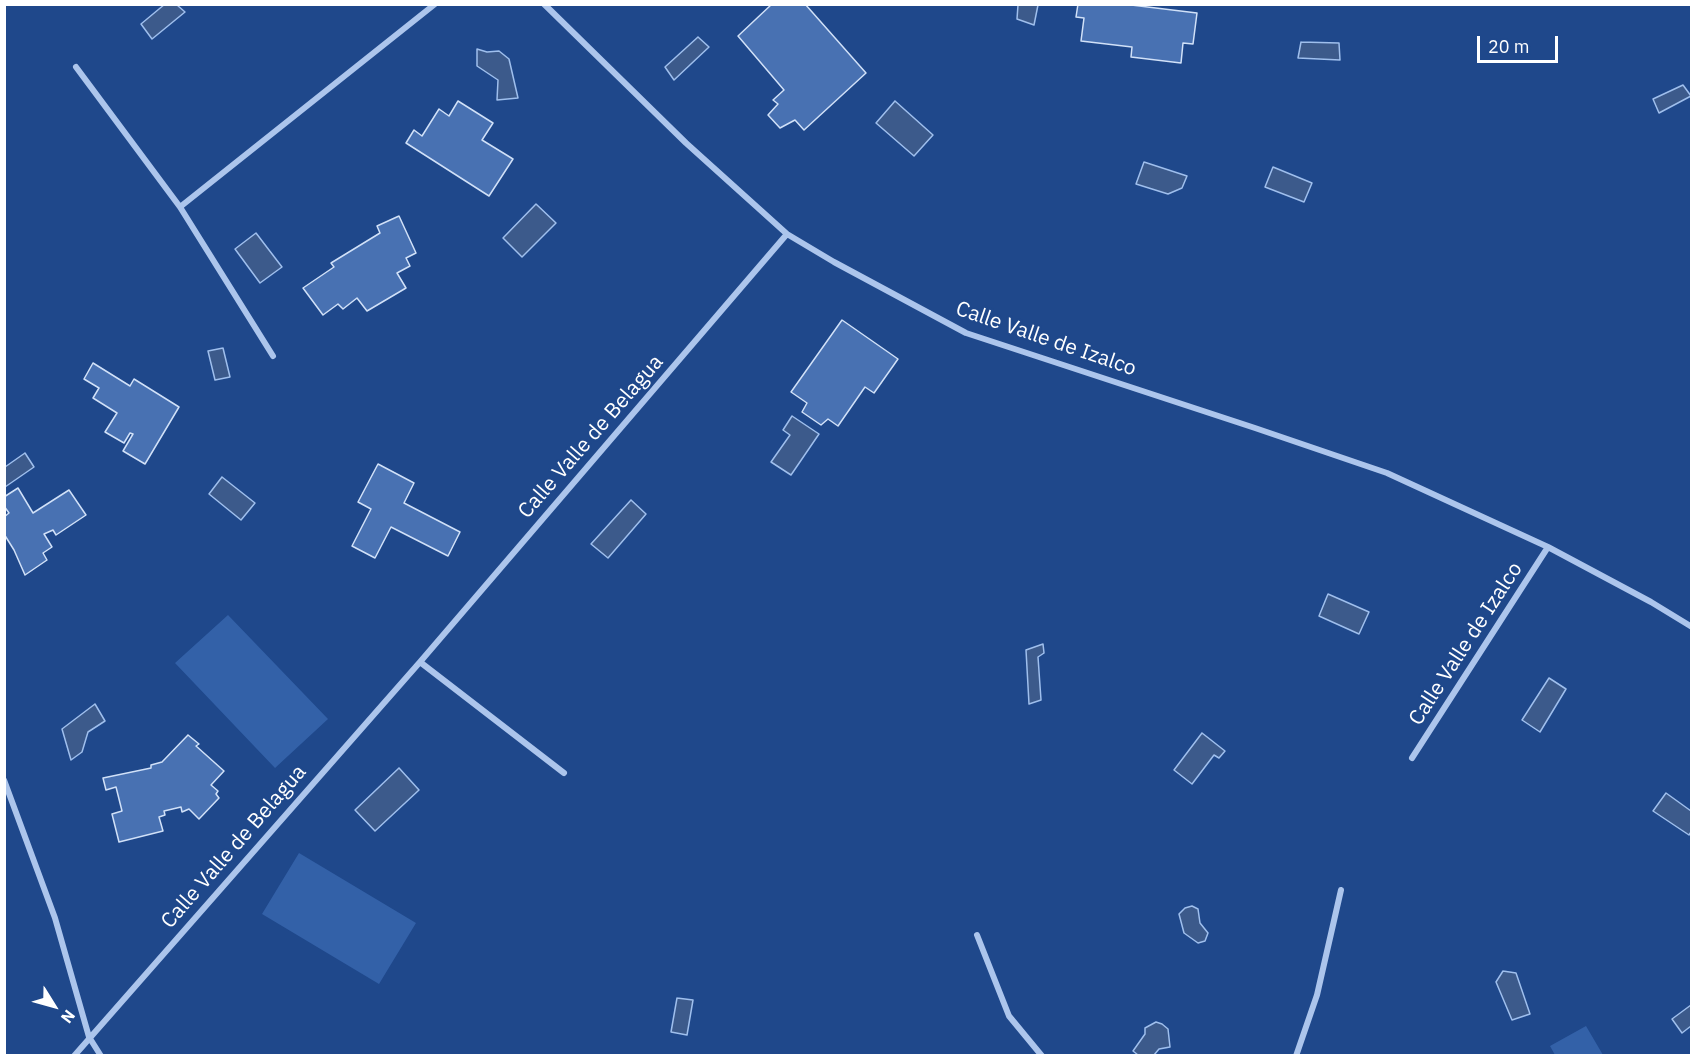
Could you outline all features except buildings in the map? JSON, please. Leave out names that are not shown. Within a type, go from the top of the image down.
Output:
[{"type":"street","points":[[180,207],[435,4]]},
{"type":"street","name":"Calle Valle de Izalco","points":[[544,4],[686,143],[786,234],[966,333],[1387,473],[1548,548],[1651,602],[1692,627]]},
{"type":"street","points":[[76,68],[180,207],[273,356]]},
{"type":"street","name":"Calle Valle de Belagua","points":[[74,1056],[420,662],[786,234]]},
{"type":"street","name":"Calle Valle de Izalco","points":[[1412,758],[1548,548]]},
{"type":"street","points":[[420,662],[564,772]]},
{"type":"street","points":[[4,780],[55,918],[89,1037],[101,1056]]},
{"type":"street","points":[[1296,1056],[1317,995],[1341,890]]},
{"type":"street","points":[[977,935],[1009,1016],[1041,1056]]},
{"type":"shaded area","points":[[165,4],[177,5],[185,12],[152,39],[141,24]]},
{"type":"shaded area","points":[[1018,5],[1038,5],[1034,25],[1017,19]]},
{"type":"shaded area","points":[[698,37],[709,47],[674,80],[665,67]]},
{"type":"shaded area","points":[[1301,42],[1339,43],[1340,60],[1298,58]]},
{"type":"shaded area","points":[[477,49],[487,52],[499,51],[509,59],[518,98],[497,100],[498,80],[477,66]]},
{"type":"shaded area","points":[[1683,85],[1691,96],[1659,113],[1653,99]]},
{"type":"shaded area","points":[[895,101],[933,135],[914,156],[876,123]]},
{"type":"shaded area","points":[[1144,162],[1187,176],[1182,188],[1168,194],[1136,184]]},
{"type":"shaded area","points":[[1273,167],[1312,183],[1304,202],[1265,187]]},
{"type":"shaded area","points":[[536,204],[556,223],[522,257],[503,238]]},
{"type":"shaded area","points":[[256,233],[282,267],[260,283],[235,249]]},
{"type":"shaded area","points":[[223,348],[230,377],[215,380],[208,351]]},
{"type":"shaded area","points":[[792,416],[819,434],[791,475],[771,462],[790,435],[783,430]]},
{"type":"shaded area","points":[[25,453],[34,467],[5,487],[5,467]]},
{"type":"shaded area","points":[[222,477],[255,503],[241,520],[209,494]]},
{"type":"shaded area","points":[[631,500],[646,514],[608,558],[591,544]]},
{"type":"shaded area","points":[[1328,594],[1369,612],[1359,634],[1319,616]]},
{"type":"shaded area","points":[[228,615],[328,719],[275,768],[175,663]]},
{"type":"shaded area","points":[[1043,644],[1044,653],[1038,657],[1041,700],[1029,704],[1026,650]]},
{"type":"shaded area","points":[[1549,678],[1566,689],[1540,732],[1522,720]]},
{"type":"shaded area","points":[[95,704],[105,721],[88,732],[82,752],[71,760],[62,729]]},
{"type":"shaded area","points":[[1202,733],[1225,751],[1219,758],[1214,755],[1192,784],[1174,770]]},
{"type":"shaded area","points":[[399,768],[419,790],[375,831],[355,810]]},
{"type":"shaded area","points":[[1666,793],[1691,811],[1689,835],[1653,811]]},
{"type":"shaded area","points":[[299,853],[416,923],[379,984],[262,914]]},
{"type":"shaded area","points":[[1192,906],[1198,909],[1200,923],[1208,933],[1205,941],[1198,943],[1184,933],[1179,914],[1185,908]]},
{"type":"shaded area","points":[[1503,971],[1516,973],[1530,1014],[1512,1020],[1496,982]]},
{"type":"shaded area","points":[[677,998],[693,1000],[687,1035],[671,1032]]},
{"type":"shaded area","points":[[1691,1005],[1691,1026],[1682,1033],[1672,1019]]},
{"type":"shaded area","points":[[1156,1022],[1168,1029],[1170,1047],[1159,1049],[1154,1055],[1138,1055],[1133,1051],[1145,1034],[1145,1028]]},
{"type":"shaded area","points":[[1586,1026],[1603,1055],[1555,1055],[1550,1046]]}]
